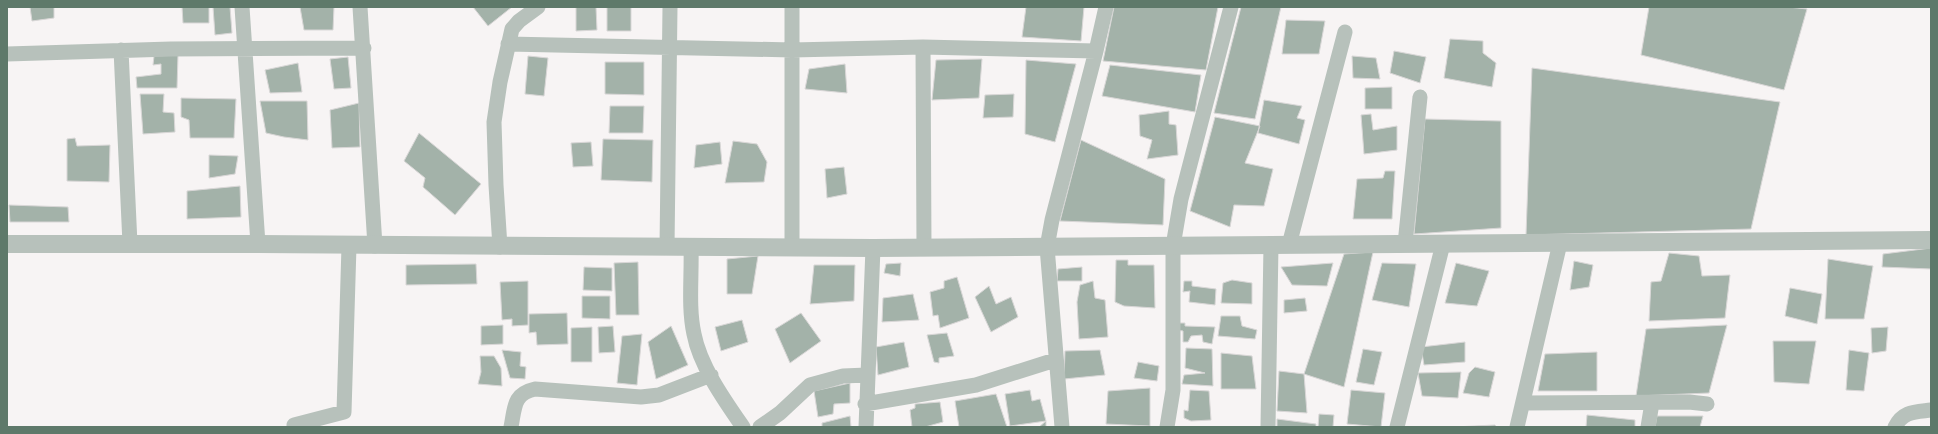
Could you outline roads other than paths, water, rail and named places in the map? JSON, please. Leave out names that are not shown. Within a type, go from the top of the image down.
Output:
[{"type":"street","points":[[242,7],[246,48],[258,244]]},
{"type":"street","points":[[360,7],[364,48],[375,246]]},
{"type":"street","points":[[500,247],[494,122],[500,82],[512,29],[519,21],[538,7]]},
{"type":"street","points":[[667,248],[670,7]]},
{"type":"street","points":[[792,7],[792,248]]},
{"type":"street","points":[[1062,427],[1055,360],[1047,247],[1052,220],[1106,7]]},
{"type":"street","points":[[1167,427],[1172,390],[1173,246],[1181,200],[1231,7]]},
{"type":"street","points":[[1268,427],[1280,245],[1345,32]]},
{"type":"street","points":[[508,44],[670,46],[792,50],[923,47],[1096,51]]},
{"type":"street","points":[[923,47],[924,248]]},
{"type":"street","points":[[7,54],[121,50],[364,48]]},
{"type":"street","points":[[121,50],[130,244]]},
{"type":"street","points":[[1405,244],[1420,97]]},
{"type":"street","points":[[7,244],[924,248],[1931,240]]},
{"type":"street","points":[[1517,427],[1560,243]]},
{"type":"street","points":[[1397,427],[1443,244]]},
{"type":"street","points":[[294,425],[344,412],[349,246]]},
{"type":"street","points":[[691,248],[694,335],[711,375],[722,396],[743,427]]},
{"type":"street","points":[[866,427],[865,404],[873,248]]},
{"type":"street","points":[[865,404],[976,385],[1055,360]]},
{"type":"street","points":[[512,427],[519,396],[525,392],[535,389],[641,397],[659,395],[711,375]]},
{"type":"street","points":[[760,427],[780,413],[810,385],[843,376],[867,375]]},
{"type":"street","points":[[1523,403],[1652,402],[1707,404]]},
{"type":"street","points":[[1648,427],[1652,402]]},
{"type":"street","points":[[1895,427],[1899,418],[1910,413],[1931,410]]}]
